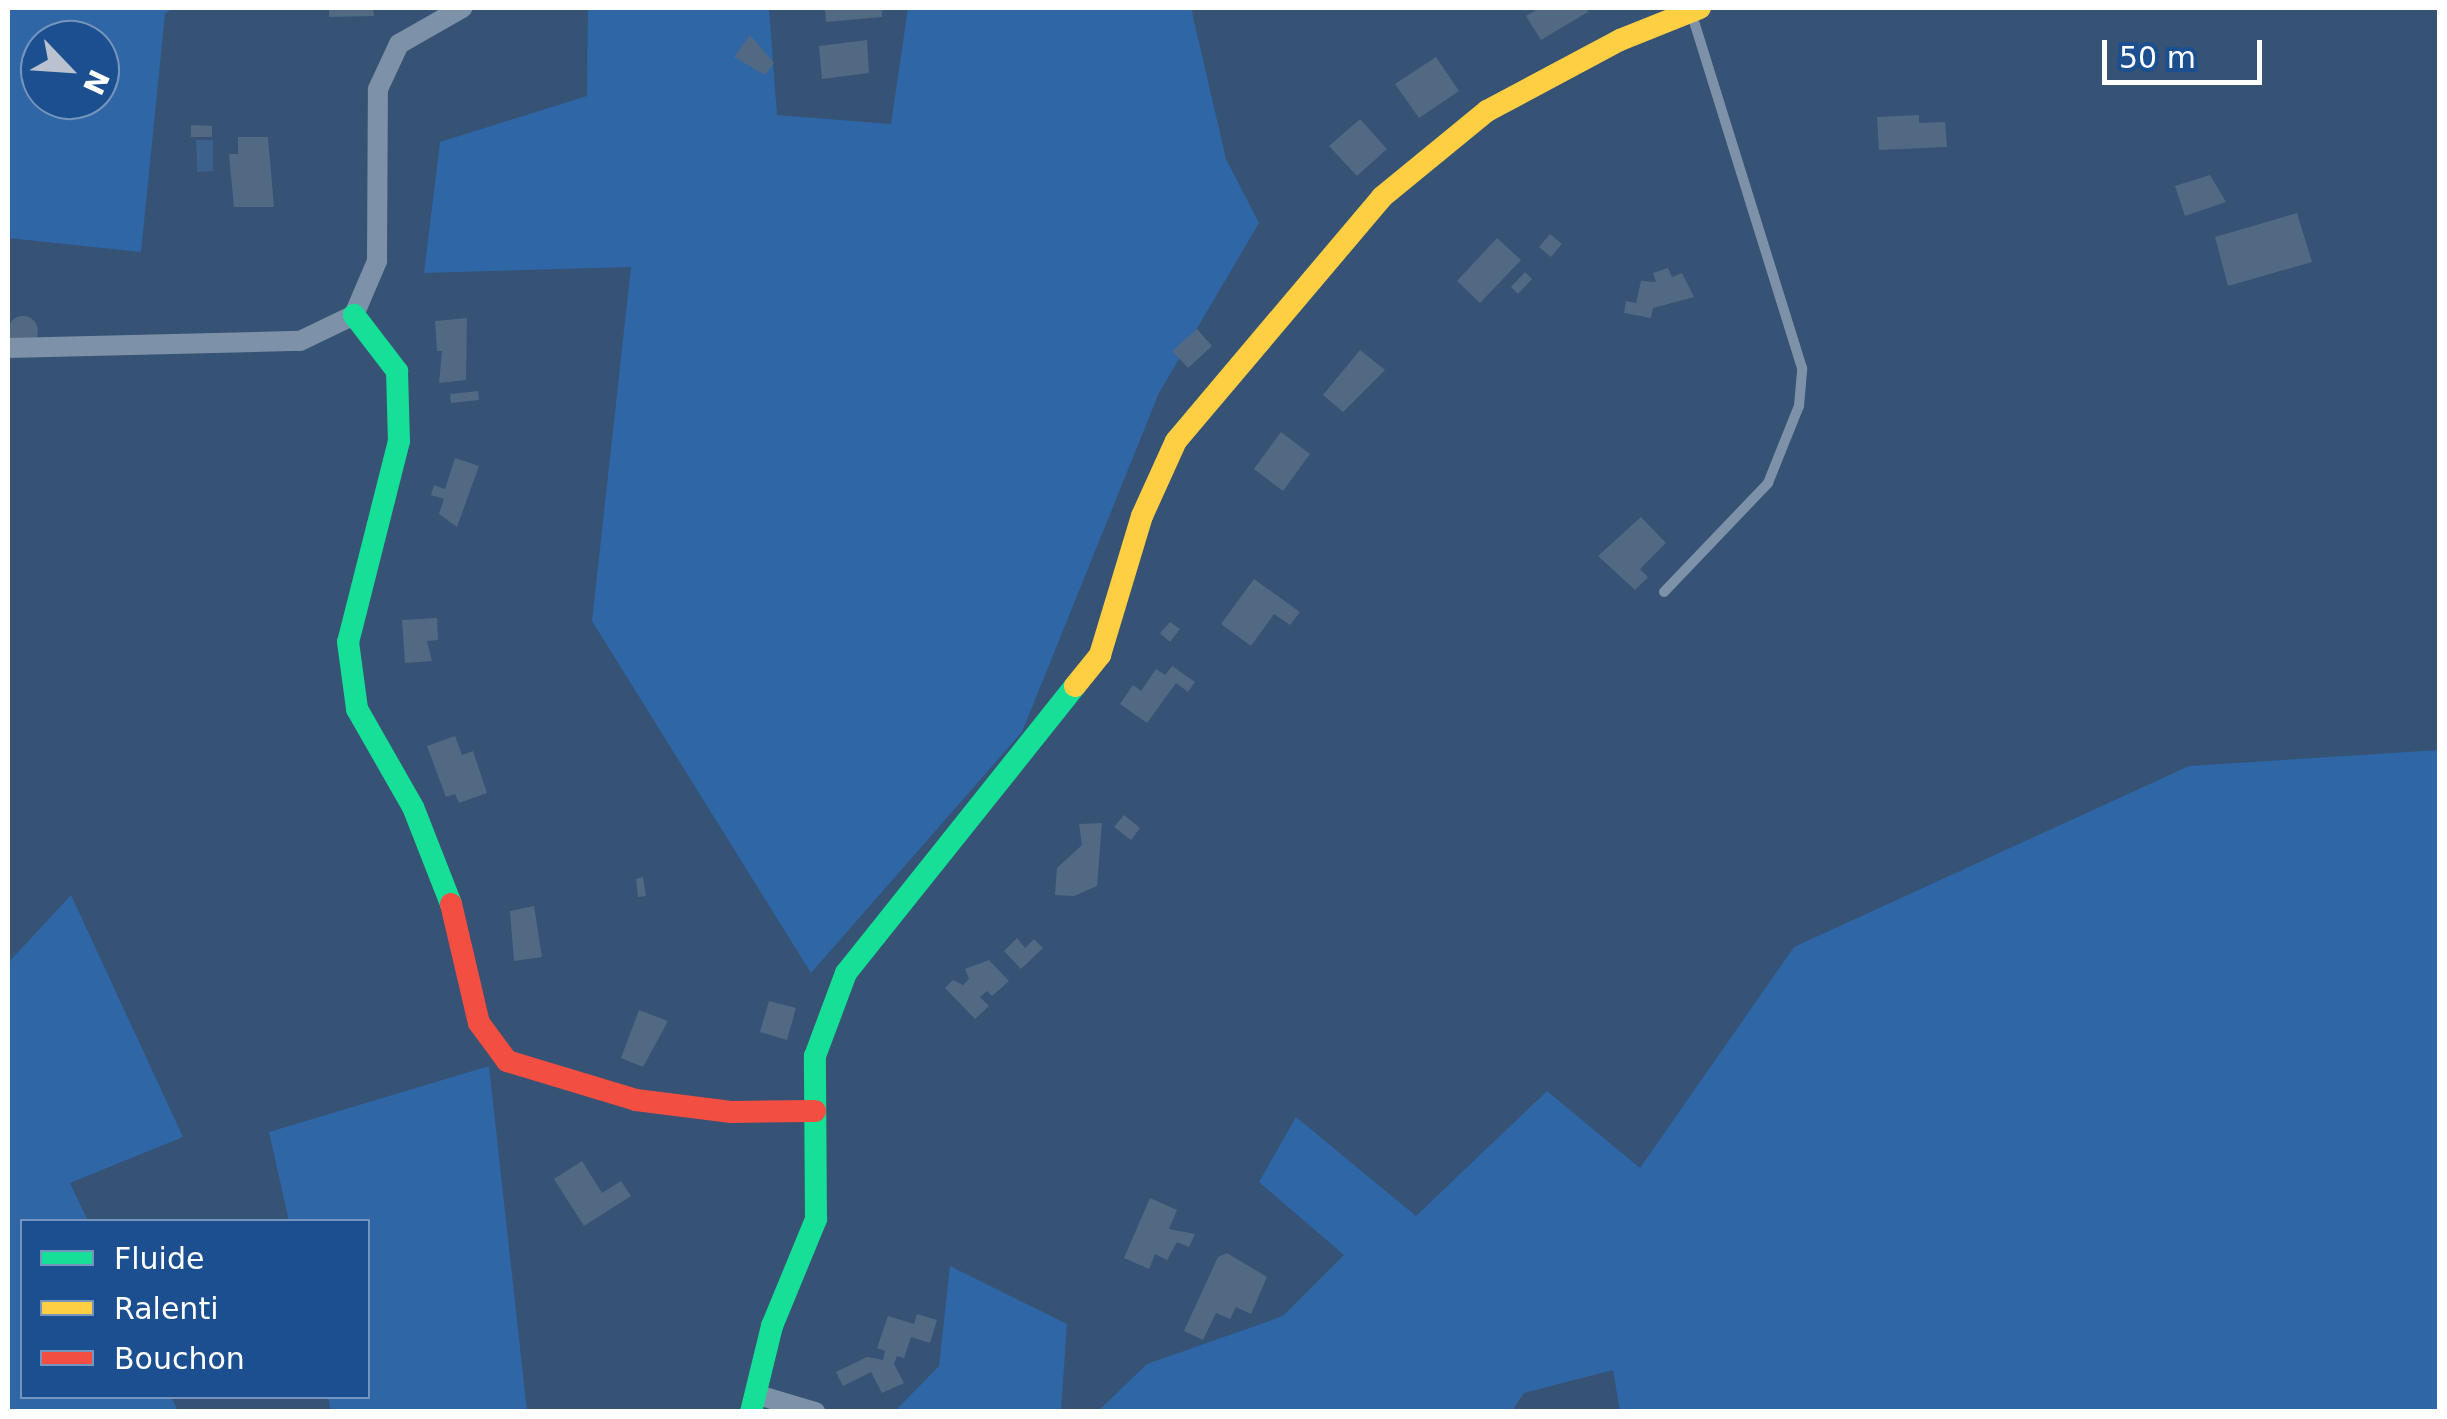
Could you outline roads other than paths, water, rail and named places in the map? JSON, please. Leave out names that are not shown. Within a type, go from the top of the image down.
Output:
[{"type":"street","points":[[8,348],[300,341],[354,315],[378,261],[378,89],[399,44],[462,8]]},
{"type":"street","points":[[814,1412],[753,1403],[772,1326],[816,1219],[814,1056],[846,973],[1100,655],[1142,516],[1176,441],[1382,197],[1487,111],[1620,40],[1696,9]]},
{"type":"street","points":[[354,315],[396,371],[399,441],[348,642],[357,708],[414,807],[449,896],[479,1023],[508,1061],[636,1100],[731,1112],[815,1111]]},
{"type":"lane","points":[[1664,592],[1768,482],[1800,406],[1802,368],[1696,9]]}]
